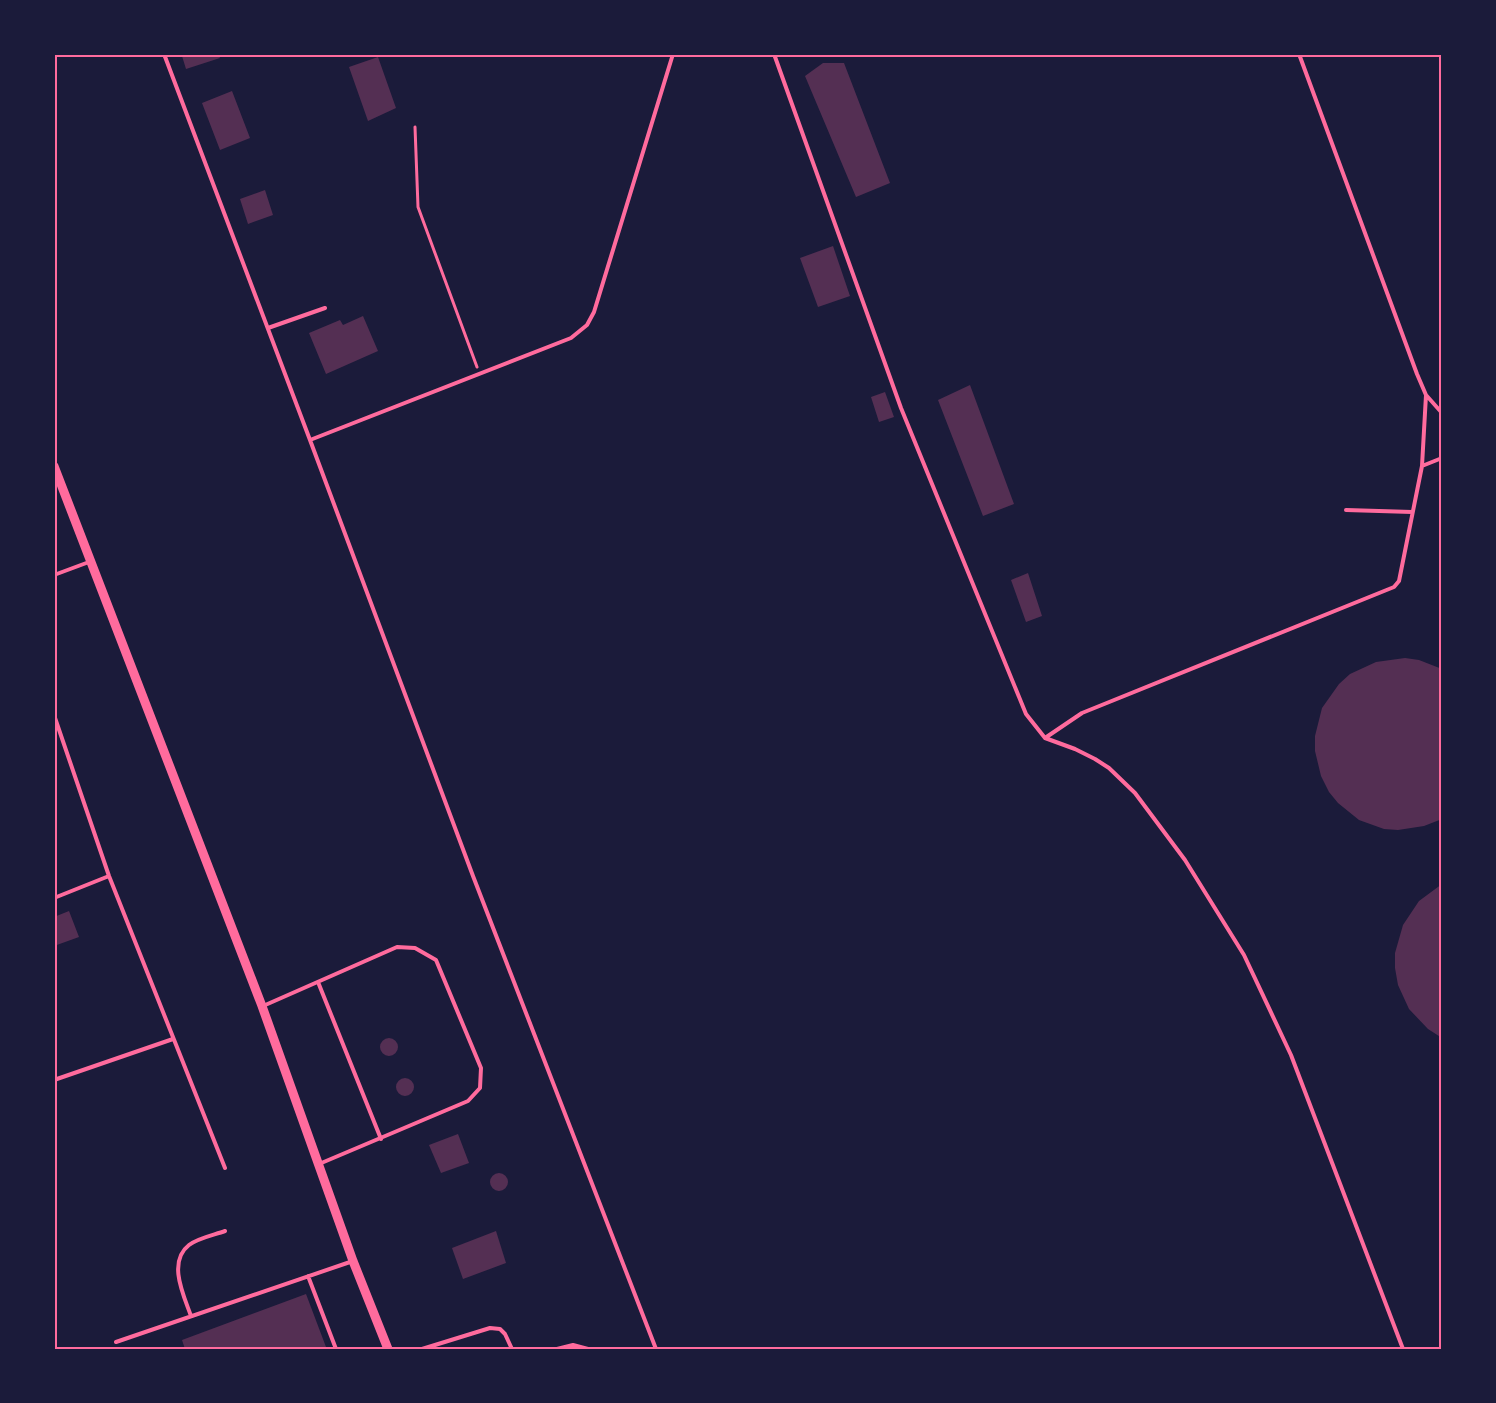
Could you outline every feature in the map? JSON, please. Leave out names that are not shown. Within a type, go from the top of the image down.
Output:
[{"type":"street","points":[[54,466],[262,1006],[353,1261],[388,1349]]},
{"type":"lane","points":[[164,54],[472,876],[656,1349]]},
{"type":"lane","points":[[310,440],[571,338],[587,325],[594,312],[673,54]]},
{"type":"lane","points":[[774,54],[901,408],[1026,714],[1045,738],[1095,759],[1109,768],[1136,793],[1185,860],[1244,955],[1291,1055],[1402,1349]]},
{"type":"lane","points":[[1299,54],[1426,395],[1442,412]]},
{"type":"lane","points":[[268,328],[325,308]]},
{"type":"lane","points":[[1045,738],[1082,713],[1394,587],[1399,581],[1422,466],[1426,395]]},
{"type":"lane","points":[[1422,466],[1442,458]]},
{"type":"lane","points":[[1346,510],[1412,513]]},
{"type":"lane","points":[[54,575],[90,562]]},
{"type":"lane","points":[[54,714],[56,730],[109,876],[225,1168]]},
{"type":"lane","points":[[54,898],[109,876]]},
{"type":"lane","points":[[262,1006],[397,947],[415,948],[436,960],[481,1068],[480,1088],[468,1101],[319,1164]]},
{"type":"lane","points":[[318,982],[381,1139]]},
{"type":"lane","points":[[54,1080],[173,1039]]},
{"type":"lane","points":[[192,1316],[179,1281],[179,1262],[183,1251],[190,1243],[225,1231]]},
{"type":"lane","points":[[116,1342],[353,1261]]},
{"type":"lane","points":[[308,1276],[336,1349]]},
{"type":"lane","points":[[422,1349],[490,1328],[500,1329],[512,1349]]},
{"type":"lane","points":[[557,1349],[573,1345],[588,1349]]},
{"type":"path","points":[[415,127],[417,207],[480,374]]},
{"type":"building","points":[[218,54],[220,58],[186,69],[182,56]]},
{"type":"building","points":[[378,57],[396,108],[368,121],[349,67]]},
{"type":"building","points":[[823,63],[844,63],[890,183],[856,197],[805,76]]},
{"type":"building","points":[[232,91],[250,138],[220,150],[202,103]]},
{"type":"building","points":[[265,190],[273,215],[248,224],[240,199]]},
{"type":"building","points":[[833,246],[850,296],[818,307],[800,258]]},
{"type":"building","points":[[363,316],[378,351],[326,374],[309,333],[340,320],[343,325]]},
{"type":"building","points":[[970,385],[1014,504],[983,516],[938,400]]},
{"type":"building","points":[[885,392],[894,417],[879,422],[871,397]]},
{"type":"building","points":[[1028,573],[1042,616],[1026,622],[1011,580]]},
{"type":"building","points":[[1405,658],[1419,660],[1442,669],[1442,819],[1424,826],[1398,830],[1384,829],[1359,820],[1338,803],[1329,792],[1321,776],[1315,751],[1315,736],[1322,708],[1339,684],[1350,674],[1376,662]]},
{"type":"building","points":[[1442,884],[1442,1038],[1428,1029],[1409,1009],[1398,985],[1395,953],[1403,925],[1419,901]]},
{"type":"building","points":[[69,911],[79,937],[54,946],[54,917]]},
{"type":"building","points":[[389,1038],[395,1041],[398,1047],[395,1053],[389,1056],[383,1053],[380,1047],[383,1041]]},
{"type":"building","points":[[405,1078],[411,1081],[414,1087],[411,1093],[405,1096],[399,1093],[396,1087],[399,1081]]},
{"type":"building","points":[[458,1134],[469,1163],[441,1173],[429,1145]]},
{"type":"building","points":[[499,1173],[505,1176],[508,1182],[505,1188],[499,1191],[493,1188],[490,1182],[493,1176]]},
{"type":"building","points":[[496,1231],[506,1263],[463,1279],[452,1248]]},
{"type":"building","points":[[306,1294],[326,1347],[185,1349],[182,1340]]}]
